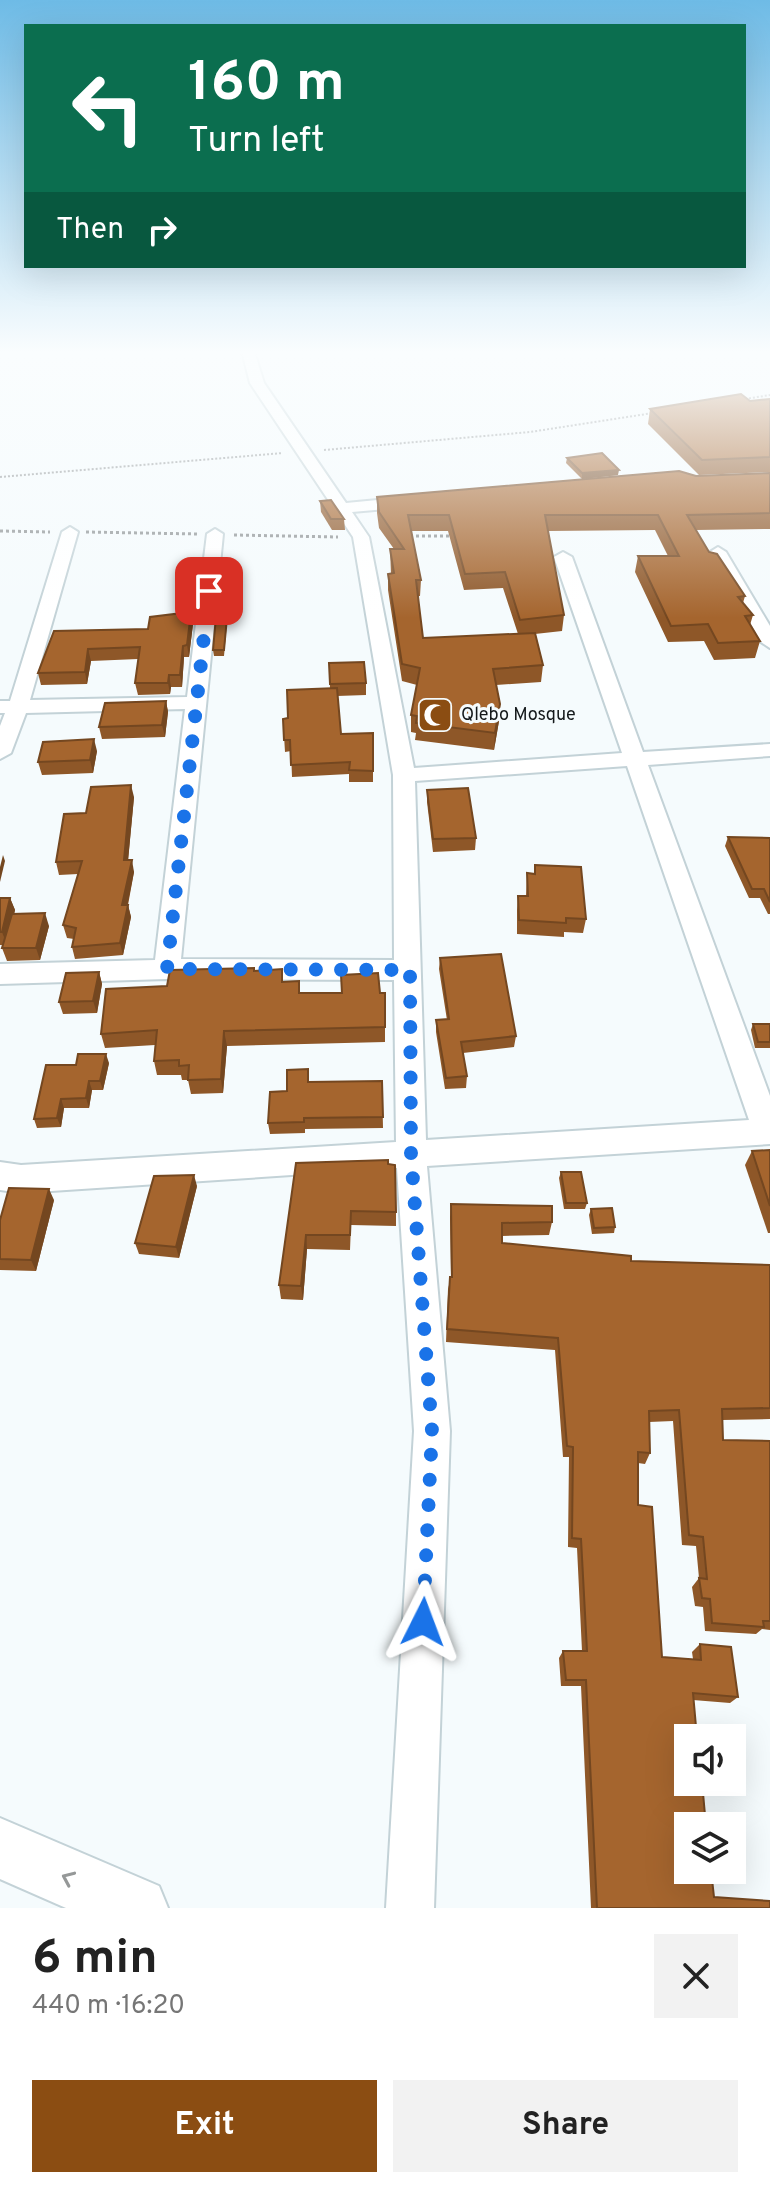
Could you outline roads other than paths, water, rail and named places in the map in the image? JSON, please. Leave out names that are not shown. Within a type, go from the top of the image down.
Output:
[{"type":"main road","points":[[0,1848],[137,1908]]},
{"type":"street","points":[[294,440],[361,537],[404,775],[411,1154],[432,1431],[410,1908]]},
{"type":"street","points":[[341,508],[424,501]]},
{"type":"street","points":[[0,753],[9,707],[70,532]]},
{"type":"street","points":[[167,969],[215,534]]},
{"type":"street","points":[[718,552],[770,642]]},
{"type":"street","points":[[0,1176],[21,1179],[769,1131],[563,557]]},
{"type":"street","points":[[9,707],[196,703]]},
{"type":"street","points":[[404,775],[770,750]]},
{"type":"street","points":[[0,974],[167,969],[410,970]]},
{"type":"place","name":"Qlebo Mosque","points":[[435,715]]}]
